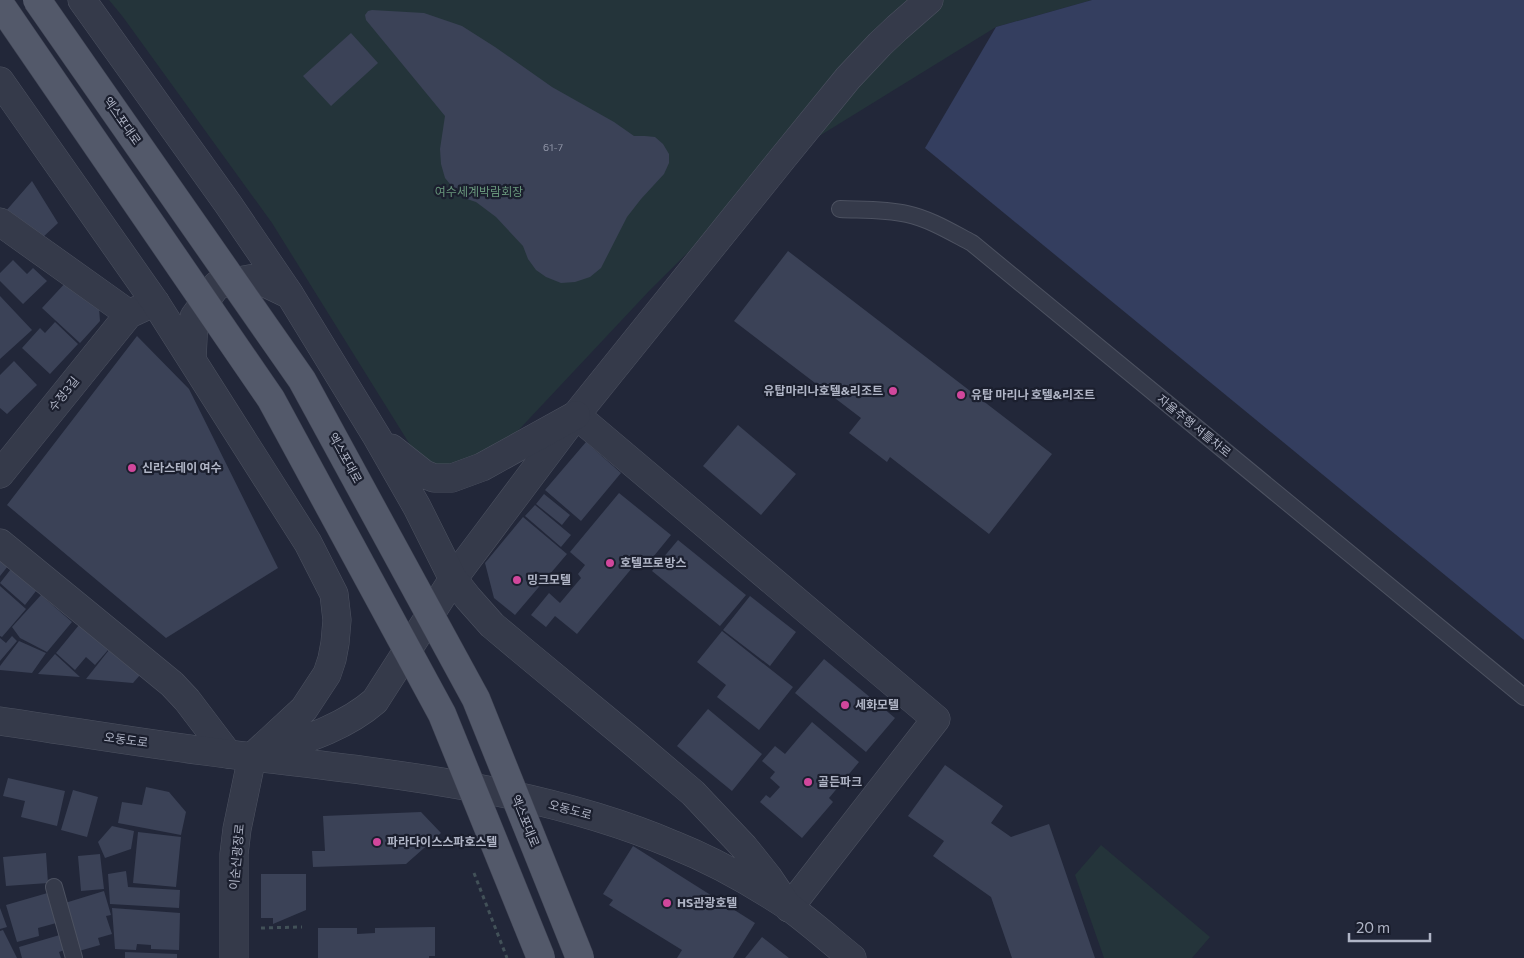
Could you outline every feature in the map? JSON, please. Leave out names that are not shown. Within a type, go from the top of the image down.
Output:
[{"type":"main road","name":"엑스포대로","points":[[37,0],[302,380],[476,699],[580,958]]},
{"type":"main road","points":[[0,4],[271,399],[442,714],[541,958]]},
{"type":"street","points":[[82,0],[228,204],[290,295],[377,437],[417,507],[453,579],[492,625],[693,793],[744,847],[768,877],[789,908],[936,719],[576,415],[482,467],[452,478],[434,478],[424,474],[377,437]]},
{"type":"street","name":"오동도로","points":[[240,756],[328,730],[364,711],[376,701],[453,579],[576,415],[848,78],[897,28],[929,0]]},
{"type":"street","points":[[0,80],[155,302],[308,543],[334,594],[336,606],[335,643],[327,674],[304,710],[240,756],[172,684],[0,543]]},
{"type":"street","points":[[0,222],[129,314]]},
{"type":"street","points":[[192,360],[194,317],[217,285],[255,278],[290,295]]},
{"type":"street","name":"수정3길","points":[[0,474],[129,314],[155,302]]},
{"type":"street","name":"오동도로","points":[[0,721],[240,756],[439,781],[541,802],[595,817],[650,835],[707,860],[748,882],[789,908],[852,958]]},
{"type":"street","name":"이순신광장로","points":[[234,958],[234,854],[240,756]]},
{"type":"lane","name":"자율주행 셔틀차로","points":[[840,209],[884,210],[907,214],[930,221],[972,243],[1524,697]]},
{"type":"lane","points":[[54,887],[74,958]]},
{"type":"path","points":[[234,929],[302,927]]},
{"type":"green space","name":"여수세계박람회장","points":[[109,0],[1092,0],[996,27],[782,159],[650,290],[513,436],[451,470],[422,464],[272,223]]},
{"type":"green space","points":[[1101,845],[1210,937],[1192,958],[1104,958],[1075,875]]},
{"type":"water","points":[[1092,0],[1524,0],[1524,640],[925,148],[996,27]]},
{"type":"building","points":[[368,11],[424,13],[462,26],[552,87],[614,122],[634,136],[655,137],[663,144],[669,154],[669,163],[664,174],[627,217],[601,268],[590,277],[575,282],[561,283],[546,277],[536,270],[528,259],[523,246],[496,217],[476,202],[467,199],[455,190],[445,178],[441,164],[440,149],[445,116],[366,20],[365,15]]},
{"type":"building","points":[[351,33],[378,63],[331,106],[303,76]]},
{"type":"building","points":[[32,181],[58,223],[41,239],[5,212]]},
{"type":"building","name":"유탑 마리나 호텔&리조트","points":[[788,251],[1052,454],[989,534],[890,457],[887,462],[849,433],[861,418],[734,321]]},
{"type":"building","points":[[13,260],[27,274],[33,268],[47,281],[23,304],[0,281],[0,273]]},
{"type":"building","points":[[68,280],[99,308],[100,321],[80,343],[42,308]]},
{"type":"building","points":[[0,296],[32,330],[0,359]]},
{"type":"building","points":[[55,322],[78,344],[50,374],[22,348],[40,328],[45,333]]},
{"type":"building","name":"신라스테이 여수","points":[[137,336],[189,389],[278,568],[166,638],[7,505]]},
{"type":"building","points":[[14,361],[37,385],[7,414],[0,408],[0,375]]},
{"type":"building","points":[[738,425],[796,474],[761,515],[703,466]]},
{"type":"building","points":[[586,442],[621,473],[581,521],[545,490]]},
{"type":"building","name":"호텔프로방스","points":[[619,493],[671,535],[649,562],[642,556],[577,634],[555,616],[546,627],[531,615],[549,593],[560,603],[581,578],[578,574],[585,565],[570,552]]},
{"type":"building","points":[[544,494],[570,515],[562,525],[536,504]]},
{"type":"building","points":[[535,505],[571,535],[561,547],[525,516]]},
{"type":"building","name":"밍크모텔","points":[[523,517],[567,554],[515,615],[494,598],[485,563]]},
{"type":"building","points":[[678,540],[746,595],[720,626],[652,571]]},
{"type":"building","points":[[0,560],[8,566],[0,576]]},
{"type":"building","points":[[11,569],[36,591],[25,605],[0,583]]},
{"type":"building","points":[[0,586],[26,609],[2,637],[0,636]]},
{"type":"building","points":[[41,595],[72,622],[47,652],[20,638],[12,627]]},
{"type":"building","points":[[750,596],[796,632],[770,666],[723,630]]},
{"type":"building","points":[[79,625],[108,650],[95,665],[86,657],[75,670],[56,653]]},
{"type":"building","points":[[722,631],[793,687],[759,730],[717,697],[726,685],[697,662]]},
{"type":"building","points":[[12,636],[17,641],[0,661],[0,638],[6,643]]},
{"type":"building","points":[[19,641],[46,653],[32,673],[0,670],[0,666]]},
{"type":"building","points":[[109,650],[140,675],[133,683],[86,679]]},
{"type":"building","points":[[55,654],[80,677],[38,674]]},
{"type":"building","name":"세화모텔","points":[[824,659],[895,718],[866,752],[795,693]]},
{"type":"building","points":[[708,709],[762,754],[732,791],[677,746]]},
{"type":"building","name":"골든파크","points":[[812,722],[859,762],[829,798],[833,802],[802,838],[760,802],[766,795],[770,798],[780,787],[770,778],[775,772],[762,761],[775,746],[785,754]]},
{"type":"building","points":[[945,765],[1003,806],[991,823],[1011,837],[1049,824],[1095,958],[1012,958],[991,897],[933,856],[944,841],[908,816]]},
{"type":"building","points":[[8,778],[65,791],[57,826],[21,817],[25,801],[3,796]]},
{"type":"building","points":[[146,787],[169,792],[186,812],[181,835],[118,823],[122,802],[142,805]]},
{"type":"building","points":[[73,790],[98,797],[87,837],[61,830]]},
{"type":"building","name":"파라다이스스파호스텔","points":[[421,812],[441,833],[406,864],[313,867],[312,851],[325,851],[323,816]]},
{"type":"building","points":[[112,826],[134,831],[131,849],[105,858],[98,842]]},
{"type":"building","points":[[138,832],[181,837],[176,887],[133,883]]},
{"type":"building","name":"HS관광호텔","points":[[633,846],[755,923],[733,958],[677,958],[682,950],[609,905],[613,900],[603,894]]},
{"type":"building","points":[[46,853],[48,883],[6,886],[3,857]]},
{"type":"building","points":[[100,854],[104,889],[81,891],[78,856]]},
{"type":"building","points":[[126,871],[128,887],[180,890],[179,908],[110,904],[108,874]]},
{"type":"building","points":[[261,874],[306,874],[306,910],[273,924],[273,918],[261,918]]},
{"type":"building","points":[[104,891],[111,915],[106,916],[112,934],[98,938],[100,945],[79,951],[65,903]]},
{"type":"building","points":[[51,892],[60,922],[38,928],[39,936],[17,942],[6,905]]},
{"type":"building","points":[[0,908],[7,927],[0,929]]},
{"type":"building","points":[[112,908],[180,913],[179,950],[151,949],[151,945],[137,944],[136,950],[115,949]]},
{"type":"building","points":[[435,927],[435,956],[429,956],[429,958],[318,958],[318,928],[357,928],[357,934],[375,933],[375,928]]},
{"type":"building","points":[[3,930],[17,958],[0,958],[0,931]]},
{"type":"building","points":[[63,934],[67,949],[59,952],[61,958],[22,958],[19,947]]},
{"type":"building","points":[[762,937],[789,958],[745,958]]},
{"type":"building","points":[[125,952],[177,954],[177,958],[125,958]]},
{"type":"place","name":"유탑마리나호텔&리조트","points":[[893,391]]},
{"type":"place","name":"유탑 마리나 호텔&리조트","points":[[961,395]]},
{"type":"place","name":"신라스테이 여수","points":[[132,468]]},
{"type":"place","name":"호텔프로방스","points":[[610,563]]},
{"type":"place","name":"밍크모텔","points":[[517,580]]},
{"type":"place","name":"세화모텔","points":[[845,705]]},
{"type":"place","name":"골든파크","points":[[808,782]]},
{"type":"place","name":"파라다이스스파호스텔","points":[[377,842]]},
{"type":"place","name":"HS관광호텔","points":[[667,903]]}]
